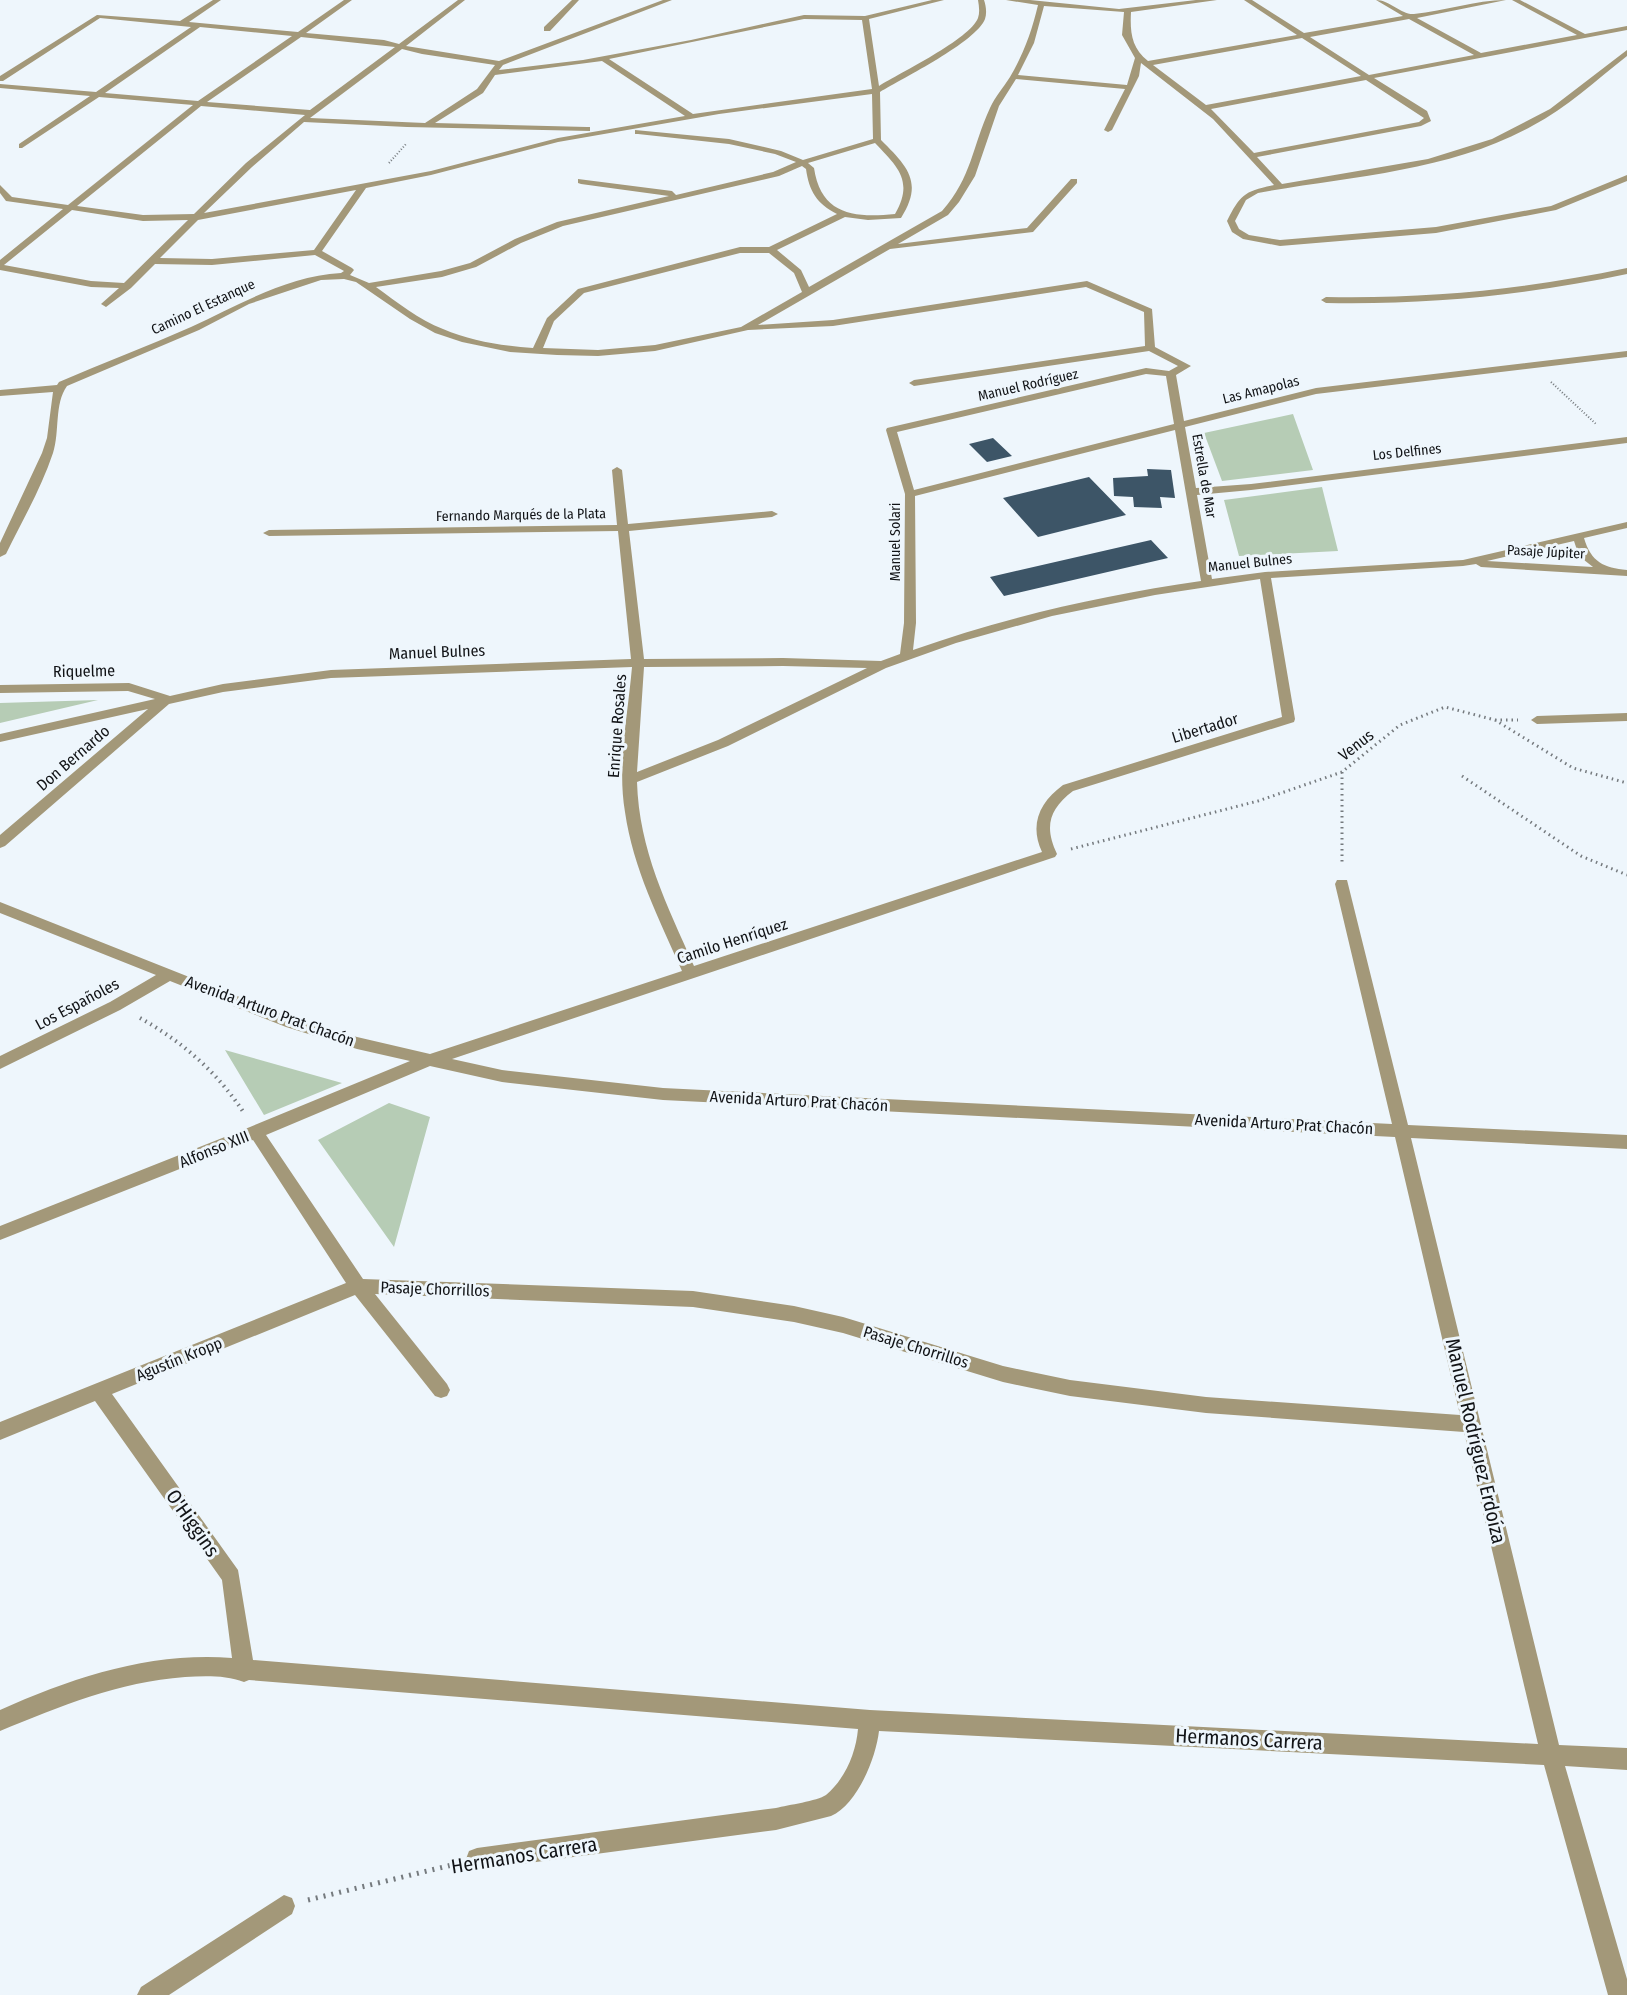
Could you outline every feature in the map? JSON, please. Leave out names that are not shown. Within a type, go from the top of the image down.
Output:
[{"type":"street","points":[[181,24],[218,0]]},
{"type":"street","points":[[0,266],[200,104],[349,0]]},
{"type":"street","points":[[106,304],[128,286],[150,261],[198,217],[248,166],[302,120],[462,0]]},
{"type":"street","points":[[547,29],[576,0]]},
{"type":"street","points":[[643,9],[650,0]]},
{"type":"street","points":[[0,79],[99,16],[384,42],[422,52],[500,63],[541,50],[669,0]]},
{"type":"street","points":[[494,73],[691,42],[804,17],[865,18],[941,0]]},
{"type":"street","points":[[0,188],[9,199],[143,219],[198,217],[431,173],[558,140],[692,117],[876,91],[954,44],[975,28],[982,17],[981,0]]},
{"type":"street","points":[[1009,0],[1041,5],[1128,11],[1214,0]]},
{"type":"street","points":[[1246,0],[1424,113],[1428,119],[1421,124],[1252,156]]},
{"type":"street","points":[[1379,0],[1478,54]]},
{"type":"street","points":[[1146,64],[1503,0]]},
{"type":"street","points":[[1515,0],[1582,35]]},
{"type":"street","points":[[744,329],[945,213],[967,187],[991,115],[1014,77],[1038,24],[1041,5]]},
{"type":"street","points":[[1128,11],[1126,35],[1139,58],[1216,117],[1280,187]]},
{"type":"street","points":[[302,120],[614,130],[684,136],[742,145],[789,155],[804,162],[810,168],[810,186],[818,198],[842,214],[871,219],[898,216],[906,204],[910,188],[905,170],[877,140],[876,91],[865,18]]},
{"type":"street","points":[[22,146],[94,94],[197,26]]},
{"type":"street","points":[[1204,108],[1478,54],[1627,28]]},
{"type":"street","points":[[1610,30],[1627,36]]},
{"type":"street","points":[[1626,54],[1546,115],[1504,137],[1471,150],[1361,175],[1256,191],[1243,198],[1231,221],[1235,230],[1254,240],[1280,243],[1436,230],[1553,208],[1627,178]]},
{"type":"street","points":[[601,57],[692,117]]},
{"type":"street","points":[[1108,130],[1129,87],[1139,58]]},
{"type":"street","points":[[427,125],[480,91],[500,63]]},
{"type":"street","points":[[1014,77],[1129,87]]},
{"type":"street","points":[[0,86],[312,113]]},
{"type":"street","points":[[367,286],[442,274],[473,265],[518,241],[560,224],[776,174],[804,162],[877,140]]},
{"type":"street","points":[[581,181],[681,196]]},
{"type":"street","points":[[884,248],[1030,230],[1074,181]]},
{"type":"street","points":[[316,252],[364,184]]},
{"type":"street","points":[[537,351],[550,320],[581,291],[740,250],[771,250],[842,214]]},
{"type":"street","points":[[771,250],[798,272],[807,293]]},
{"type":"street","points":[[150,261],[212,262],[316,252],[349,270],[344,276]]},
{"type":"street","points":[[0,266],[91,284],[128,286]]},
{"type":"street","points":[[1326,300],[1394,301],[1472,296],[1547,286],[1627,271]]},
{"type":"street","name":"Camino El Estanque","points":[[59,388],[70,380],[166,341],[246,302],[320,277],[344,276],[359,280],[444,333],[510,349],[598,353],[656,348],[744,329]]},
{"type":"street","points":[[744,329],[833,323],[1087,284],[1149,311],[1150,348]]},
{"type":"street","points":[[914,383],[1150,348],[1186,366],[1171,374]]},
{"type":"street","name":"Las Amapolas","points":[[910,494],[1179,423],[1348,385],[1627,354]]},
{"type":"street","name":"Manuel Rodríguez","points":[[891,430],[1146,371],[1171,374]]},
{"type":"street","name":"Estrella de Mar","points":[[1171,374],[1208,582]]},
{"type":"street","points":[[0,393],[59,388],[47,456],[0,554]]},
{"type":"street","name":"Manuel Solari","points":[[891,430],[910,494],[910,623],[906,656]]},
{"type":"street","name":"Los Delfines","points":[[1191,492],[1251,487],[1627,440]]},
{"type":"street","name":"Enrique Rosales","points":[[617,470],[638,663],[629,780],[636,841],[646,873],[690,973]]},
{"type":"street","name":"Fernando Marqués de la Plata","points":[[270,533],[624,528],[772,513]]},
{"type":"street","name":"Manuel Bulnes","points":[[629,780],[723,743],[882,664],[1050,613],[1208,582],[1265,575],[1463,563],[1627,525]]},
{"type":"street","points":[[1578,536],[1583,554],[1604,571]]},
{"type":"street","name":"Pasaje Júpiter","points":[[1463,563],[1627,573]]},
{"type":"street","name":"Libertador","points":[[1050,854],[1044,843],[1042,820],[1051,802],[1068,788],[1289,719],[1265,575]]},
{"type":"street","name":"Manuel Bulnes","points":[[0,738],[223,688],[331,674],[638,663],[882,664]]},
{"type":"street","name":"Riquelme","points":[[0,689],[129,687],[167,699]]},
{"type":"street","name":"Don Bernardo","points":[[0,843],[167,699]]},
{"type":"street","points":[[1537,720],[1627,717]]},
{"type":"street","name":"Camilo Henríquez","points":[[426,1061],[1050,854]]},
{"type":"street","name":"Manuel Rodríguez Erdoíza","points":[[1342,884],[1551,1754],[1620,1995]]},
{"type":"street","name":"Avenida Arturo Prat Chacón","points":[[0,907],[291,1023],[426,1061],[514,1078],[663,1094],[1627,1142]]},
{"type":"street","name":"Los Españoles","points":[[0,1063],[115,1006],[169,974]]},
{"type":"street","name":"Alfonso XIII","points":[[0,1233],[256,1132],[426,1061]]},
{"type":"street","points":[[256,1132],[358,1286],[441,1390]]},
{"type":"street","name":"Pasaje Chorrillos","points":[[358,1286],[703,1300],[794,1314],[843,1325],[1003,1374],[1070,1388],[1206,1406],[1472,1424]]},
{"type":"street","name":"Agustín Kropp","points":[[0,1431],[358,1286]]},
{"type":"street","name":"O'Higgins","points":[[99,1391],[231,1577],[244,1672]]},
{"type":"street","name":"Hermanos Carrera","points":[[0,1721],[62,1692],[114,1676],[158,1668],[202,1666],[244,1672],[870,1720],[1627,1759]]},
{"type":"street","name":"Hermanos Carrera","points":[[477,1859],[776,1819],[831,1805],[858,1771],[867,1746],[870,1720]]},
{"type":"street","points":[[149,1995],[284,1906]]},
{"type":"path","points":[[364,184],[427,125]]},
{"type":"path","points":[[1533,365],[1615,442]]},
{"type":"path","name":"Venus","points":[[1050,854],[1258,801],[1342,772],[1400,725],[1445,707],[1494,720],[1573,768],[1627,783]]},
{"type":"path","points":[[1342,772],[1342,884]]},
{"type":"path","points":[[1462,776],[1581,856],[1627,875]]},
{"type":"path","points":[[115,1006],[170,1036],[195,1055],[239,1104],[256,1132]]},
{"type":"path","name":"Hermanos Carrera","points":[[284,1906],[477,1859]]},
{"type":"green space","points":[[1293,414],[1313,470],[1222,481],[1204,433]]},
{"type":"green space","points":[[1322,487],[1338,551],[1239,556],[1224,500]]},
{"type":"green space","points":[[98,700],[0,723],[0,703]]},
{"type":"green space","points":[[225,1050],[342,1083],[264,1115]]},
{"type":"green space","points":[[389,1103],[430,1117],[394,1247],[318,1140]]},
{"type":"building","points":[[993,438],[1012,456],[987,462],[969,444]]},
{"type":"building","points":[[1147,469],[1171,470],[1175,498],[1160,497],[1162,508],[1134,507],[1133,497],[1114,496],[1113,478],[1148,476]]},
{"type":"building","points":[[1089,477],[1126,515],[1038,537],[1003,498]]},
{"type":"building","points":[[1151,540],[1168,558],[1004,596],[990,577]]}]
